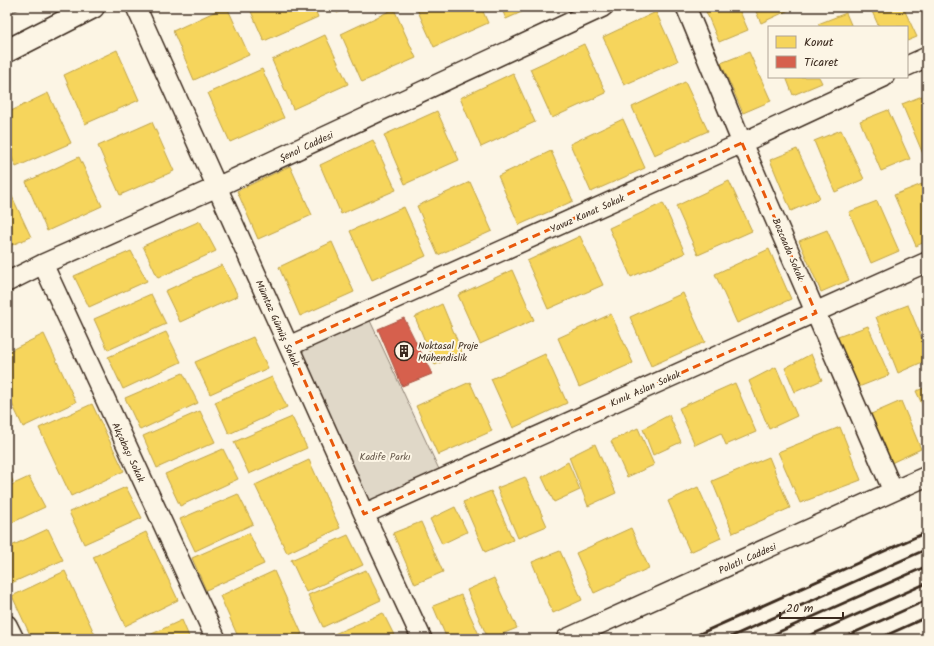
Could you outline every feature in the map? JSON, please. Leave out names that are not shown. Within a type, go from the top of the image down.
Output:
[{"type":"main road","points":[[7,51],[92,7]]},
{"type":"street","name":"Mümtaz Gümüş Sokak","points":[[136,7],[364,514],[422,639]]},
{"type":"street","name":"Şenol Caddesi","points":[[7,282],[42,264],[218,187],[603,7]]},
{"type":"street","name":"Bozcaada Sokak","points":[[686,7],[742,143],[893,491]]},
{"type":"street","points":[[908,66],[927,57]]},
{"type":"street","name":"Yavuz Kanat Sokak","points":[[289,346],[742,143],[882,78]]},
{"type":"street","name":"Kınık Aslan Sokak","points":[[364,514],[816,313],[927,262]]},
{"type":"street","name":"Akçabaşı Sokak","points":[[42,264],[216,639]]},
{"type":"street","name":"Polatlı Caddesi","points":[[566,639],[927,476]]},
{"type":"street","points":[[7,625],[14,639]]},
{"type":"highlighted area","points":[[742,143],[816,313],[364,514],[289,346]]},
{"type":"green space","points":[[7,7],[23,7],[7,15]]},
{"type":"green space","name":"Kadife Parkı","points":[[366,312],[443,478],[364,514],[289,346]]},
{"type":"building: Konut","points":[[227,7],[249,55],[194,80],[173,31]]},
{"type":"building: Konut","points":[[249,7],[314,7],[318,17],[264,41]]},
{"type":"building: Konut","points":[[335,7],[350,7],[337,13]]},
{"type":"building: Konut","points":[[416,7],[481,7],[488,23],[434,47]]},
{"type":"building: Konut","points":[[501,7],[533,7],[506,19]]},
{"type":"building: Konut","points":[[704,7],[738,7],[748,30],[719,42]]},
{"type":"building: Konut","points":[[754,7],[788,7],[789,10],[761,23]]},
{"type":"building: Konut","points":[[870,7],[903,7],[917,37],[908,41],[908,26],[879,26]]},
{"type":"building: Konut","points":[[921,7],[927,7],[927,21]]},
{"type":"building: Konut","points":[[394,9],[416,58],[362,82],[341,34]]},
{"type":"building: Konut","points":[[656,12],[678,61],[624,85],[603,37]]},
{"type":"building: Konut","points":[[846,13],[852,26],[819,26],[818,24]]},
{"type":"building: Konut","points":[[325,35],[348,84],[293,109],[272,60]]},
{"type":"building: Konut","points":[[584,44],[606,93],[552,118],[530,69]]},
{"type":"building: Konut","points":[[117,50],[139,100],[85,124],[64,75]]},
{"type":"building: Konut","points":[[749,52],[771,101],[743,113],[721,63]]},
{"type":"building: Konut","points":[[262,69],[284,118],[230,142],[208,93]]},
{"type":"building: Konut","points":[[513,73],[535,122],[481,147],[460,98]]},
{"type":"building: Konut","points":[[786,78],[820,78],[822,83],[793,95]]},
{"type":"building: Konut","points":[[685,82],[708,131],[654,155],[632,107]]},
{"type":"building: Konut","points":[[48,93],[71,143],[16,167],[7,146],[7,113]]},
{"type":"building: Konut","points":[[927,94],[927,153],[923,154],[902,104]]},
{"type":"building: Konut","points":[[888,110],[910,159],[881,171],[860,121]]},
{"type":"building: Konut","points":[[437,111],[459,160],[405,184],[384,135]]},
{"type":"building: Konut","points":[[623,119],[645,168],[591,192],[570,144]]},
{"type":"building: Konut","points":[[152,122],[174,171],[120,195],[98,146]]},
{"type":"building: Konut","points":[[841,130],[864,179],[835,192],[814,141]]},
{"type":"building: Konut","points":[[373,140],[396,190],[341,214],[320,165]]},
{"type":"building: Konut","points":[[797,149],[820,198],[791,211],[770,160]]},
{"type":"building: Konut","points":[[551,151],[573,201],[519,225],[498,176]]},
{"type":"building: Konut","points":[[79,157],[102,206],[47,231],[26,182]]},
{"type":"building: Konut","points":[[290,166],[312,215],[258,239],[237,191]]},
{"type":"building: Konut","points":[[729,181],[752,231],[698,255],[676,206]]},
{"type":"building: Konut","points":[[470,182],[492,231],[438,255],[417,206]]},
{"type":"building: Konut","points":[[922,184],[927,195],[927,241],[916,246],[894,195]]},
{"type":"building: Konut","points":[[7,188],[31,237],[7,247]]},
{"type":"building: Konut","points":[[877,201],[899,251],[871,263],[849,212]]},
{"type":"building: Konut","points":[[663,203],[685,253],[631,277],[609,228]]},
{"type":"building: Konut","points":[[404,207],[426,256],[372,280],[350,231]]},
{"type":"building: Konut","points":[[200,221],[216,251],[158,278],[143,246]]},
{"type":"building: Konut","points":[[827,230],[849,280],[821,292],[799,241]]},
{"type":"building: Konut","points":[[580,236],[603,285],[548,309],[527,261]]},
{"type":"building: Konut","points":[[332,242],[354,292],[300,316],[279,267]]},
{"type":"building: Konut","points":[[769,249],[791,299],[737,323],[715,274]]},
{"type":"building: Konut","points":[[131,251],[147,281],[89,307],[74,276]]},
{"type":"building: Konut","points":[[222,265],[238,296],[180,322],[165,291]]},
{"type":"building: Konut","points":[[512,270],[534,320],[480,344],[458,295]]},
{"type":"building: Konut","points":[[683,293],[705,342],[651,366],[630,317]]},
{"type":"building: Konut","points":[[151,294],[166,324],[108,350],[94,319]]},
{"type":"building: Konut","points":[[927,295],[927,312],[921,297]]},
{"type":"building: Konut","points":[[442,304],[462,352],[435,365],[415,317]]},
{"type":"building: Konut","points":[[908,305],[927,351],[927,360],[898,373],[876,317]]},
{"type":"building: Konut","points":[[611,314],[633,363],[579,387],[558,338]]},
{"type":"building: Konut","points":[[868,326],[889,375],[856,388],[835,338]]},
{"type":"building: Konut","points":[[166,332],[181,362],[123,389],[108,357]]},
{"type":"building: Konut","points":[[44,334],[76,402],[23,427],[7,393],[7,352]]},
{"type":"building: Konut","points":[[253,337],[268,368],[210,394],[195,362]]},
{"type":"building: Konut","points":[[545,354],[567,403],[513,428],[491,379]]},
{"type":"building: Konut","points":[[811,354],[822,380],[795,392],[785,368]]},
{"type":"building: Konut","points":[[776,367],[797,416],[769,429],[749,381]]},
{"type":"building: Konut","points":[[183,373],[198,403],[140,430],[125,398]]},
{"type":"building: Konut","points":[[272,377],[287,407],[229,434],[215,402]]},
{"type":"building: Konut","points":[[470,382],[492,431],[438,455],[416,406]]},
{"type":"building: Konut","points":[[735,383],[756,432],[726,445],[721,433],[695,445],[679,408]]},
{"type":"building: Konut","points":[[927,387],[927,415],[916,391]]},
{"type":"building: Konut","points":[[901,401],[921,449],[889,464],[869,415]]},
{"type":"building: Konut","points":[[92,404],[124,471],[71,496],[39,428]]},
{"type":"building: Konut","points":[[200,411],[215,442],[157,468],[143,436]]},
{"type":"building: Konut","points":[[669,415],[681,442],[653,455],[643,429]]},
{"type":"building: Konut","points":[[292,417],[307,448],[249,474],[234,442]]},
{"type":"building: Konut","points":[[840,427],[861,480],[800,503],[778,452]]},
{"type":"building: Konut","points":[[638,428],[654,465],[627,477],[611,441]]},
{"type":"building: Konut","points":[[595,444],[616,493],[588,506],[569,457]]},
{"type":"building: Konut","points":[[223,449],[238,479],[180,506],[165,474]]},
{"type":"building: Konut","points":[[769,457],[790,508],[733,533],[712,481]]},
{"type":"building: Konut","points":[[309,460],[340,528],[287,553],[255,485]]},
{"type":"building: Konut","points":[[568,462],[580,490],[554,502],[542,477]]},
{"type":"building: Konut","points":[[7,468],[13,482],[7,485]]},
{"type":"building: Konut","points":[[29,477],[45,507],[7,525],[7,487]]},
{"type":"building: Konut","points":[[525,477],[547,526],[518,538],[497,488]]},
{"type":"building: Konut","points":[[126,487],[142,518],[84,544],[69,512]]},
{"type":"building: Konut","points":[[698,487],[721,538],[690,552],[668,501]]},
{"type":"building: Konut","points":[[491,491],[513,540],[485,552],[463,502]]},
{"type":"building: Konut","points":[[238,494],[253,524],[195,551],[180,519]]},
{"type":"building: Konut","points":[[455,507],[467,532],[442,544],[430,519]]},
{"type":"building: Konut","points":[[421,522],[443,572],[415,584],[393,533]]},
{"type":"building: Konut","points":[[631,528],[649,568],[594,593],[576,553]]},
{"type":"building: Konut","points":[[48,529],[63,560],[7,585],[7,548]]},
{"type":"building: Konut","points":[[146,532],[178,600],[125,626],[93,557]]},
{"type":"building: Konut","points":[[249,533],[264,564],[206,590],[192,558]]},
{"type":"building: Konut","points":[[348,535],[363,565],[306,592],[291,560]]},
{"type":"building: Konut","points":[[560,551],[582,600],[553,613],[532,562]]},
{"type":"building: Konut","points":[[366,570],[381,600],[323,627],[308,595]]},
{"type":"building: Konut","points":[[65,571],[97,639],[32,639],[12,596]]},
{"type":"building: Konut","points":[[274,571],[302,634],[291,639],[239,639],[220,596]]},
{"type":"building: Konut","points":[[494,578],[517,628],[488,639],[467,590]]},
{"type":"building: Konut","points":[[461,595],[481,639],[447,639],[433,606]]},
{"type":"building: Konut","points":[[383,613],[396,639],[325,638]]},
{"type":"building: Konut","points":[[182,620],[190,639],[141,639]]},
{"type":"building: Ticaret","name":"Noktasal Proje Mühendislik","points":[[404,318],[432,374],[402,386],[378,329]]},
{"type":"railway","points":[[688,639],[927,532]]},
{"type":"railway","points":[[726,639],[927,549]]},
{"type":"railway","points":[[763,639],[927,566]]},
{"type":"railway","points":[[802,639],[927,583]]},
{"type":"railway","points":[[840,639],[927,600]]},
{"type":"railway","points":[[878,639],[927,617]]},
{"type":"place","name":"Noktasal Proje Mühendislik","points":[[404,351]]}]
